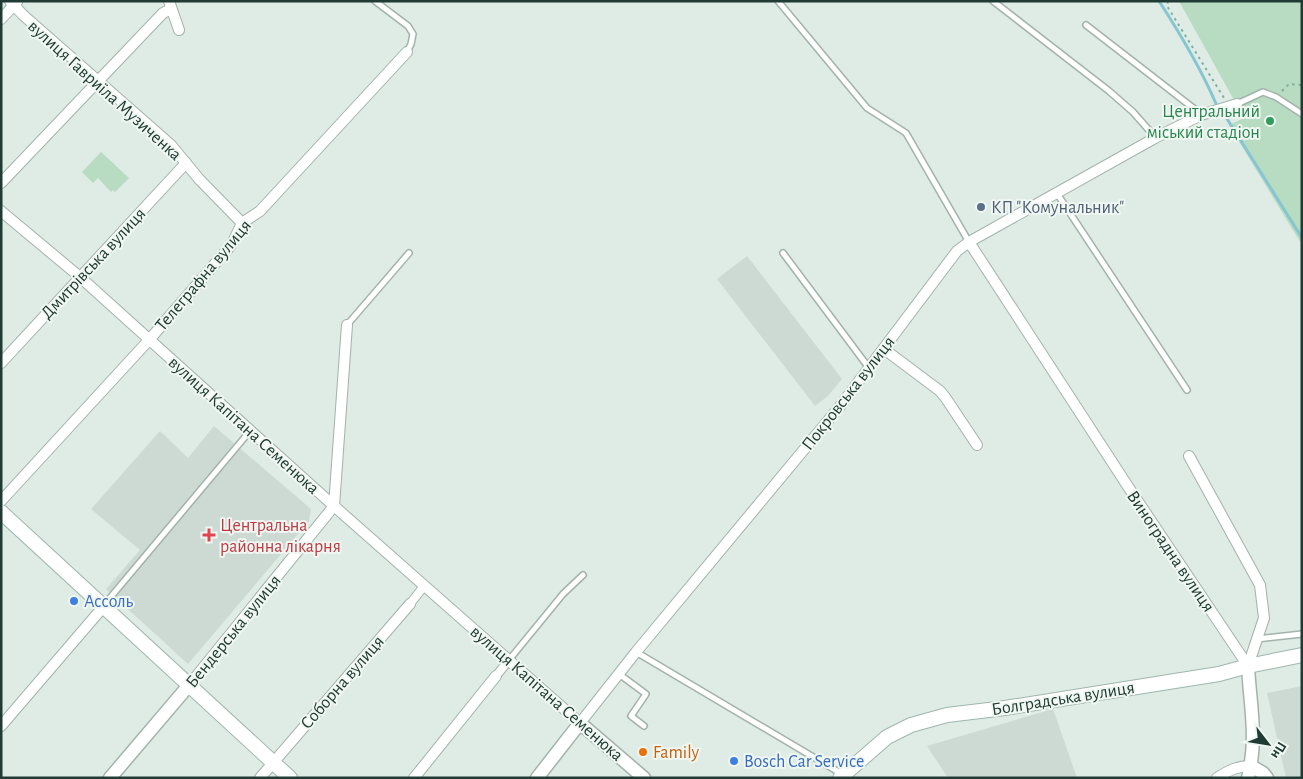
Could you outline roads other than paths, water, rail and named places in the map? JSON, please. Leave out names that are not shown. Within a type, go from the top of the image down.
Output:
[{"type":"main road","points":[[1,512],[290,778]]},
{"type":"main road","name":"Болградська вулиця","points":[[842,776],[887,737],[911,725],[947,715],[1005,708],[1218,674],[1302,655]]},
{"type":"street","points":[[1,19],[14,3]]},
{"type":"street","name":"вулиця Гавриїла Музиченка","points":[[14,3],[22,15],[171,145],[186,164],[242,223]]},
{"type":"street","points":[[1,183],[170,5],[179,30]]},
{"type":"street","name":"Телеграфна вулиця","points":[[1,501],[148,340],[232,244],[242,223],[260,211],[407,52]]},
{"type":"street","name":"Покровська вулиця","points":[[537,778],[636,652],[870,368],[957,251],[969,242],[1056,192],[1155,138],[1201,115],[1233,105]]},
{"type":"street","name":"Дмитрівська вулиця","points":[[1,363],[186,164]]},
{"type":"street","name":"вулиця Капітана Семенюка","points":[[1,212],[80,277],[424,586],[644,778]]},
{"type":"street","name":"Виноградна вулиця","points":[[969,242],[1127,485],[1248,666]]},
{"type":"street","points":[[334,506],[347,326]]},
{"type":"street","points":[[884,349],[940,391],[977,445]]},
{"type":"street","points":[[1189,456],[1260,585],[1264,618],[1248,666],[1254,730],[1250,772]]},
{"type":"street","name":"Бендерська вулиця","points":[[110,778],[190,684],[334,506]]},
{"type":"street","name":"Соборна вулиця","points":[[260,778],[424,586]]},
{"type":"street","points":[[1,726],[104,606]]},
{"type":"street","points":[[414,778],[509,660]]},
{"type":"street","points":[[1217,778],[1240,766],[1250,772],[1263,773],[1267,778]]},
{"type":"lane","points":[[375,1],[408,26],[413,34],[407,52]]},
{"type":"lane","points":[[778,1],[867,108],[906,133],[969,242]]},
{"type":"lane","points":[[993,1],[1109,91],[1133,112],[1155,138]]},
{"type":"lane","points":[[1086,25],[1201,115]]},
{"type":"lane","points":[[1233,105],[1263,92],[1276,97],[1302,114]]},
{"type":"lane","points":[[1056,192],[1187,390]]},
{"type":"lane","points":[[347,326],[409,253]]},
{"type":"lane","points":[[784,253],[870,368]]},
{"type":"lane","points":[[104,606],[250,431]]},
{"type":"lane","points":[[509,660],[563,594],[583,575]]},
{"type":"lane","points":[[1257,639],[1302,634]]},
{"type":"lane","points":[[636,652],[842,776]]},
{"type":"lane","points":[[619,674],[646,694],[631,716],[644,726]]},
{"type":"waterway","points":[[1159,1],[1190,52],[1217,106]]},
{"type":"waterway","points":[[1224,114],[1302,238]]},
{"type":"place","name":"Центральний міський стадіон","points":[[1270,121]]},
{"type":"place","name":"КП \"Комунальник\"","points":[[981,207]]},
{"type":"place","name":"Центральна районна лікарня","points":[[209,535]]},
{"type":"place","name":"Ассоль","points":[[74,601]]},
{"type":"place","name":"Family","points":[[643,752]]},
{"type":"place","name":"Bosch Car Service","points":[[734,761]]}]
